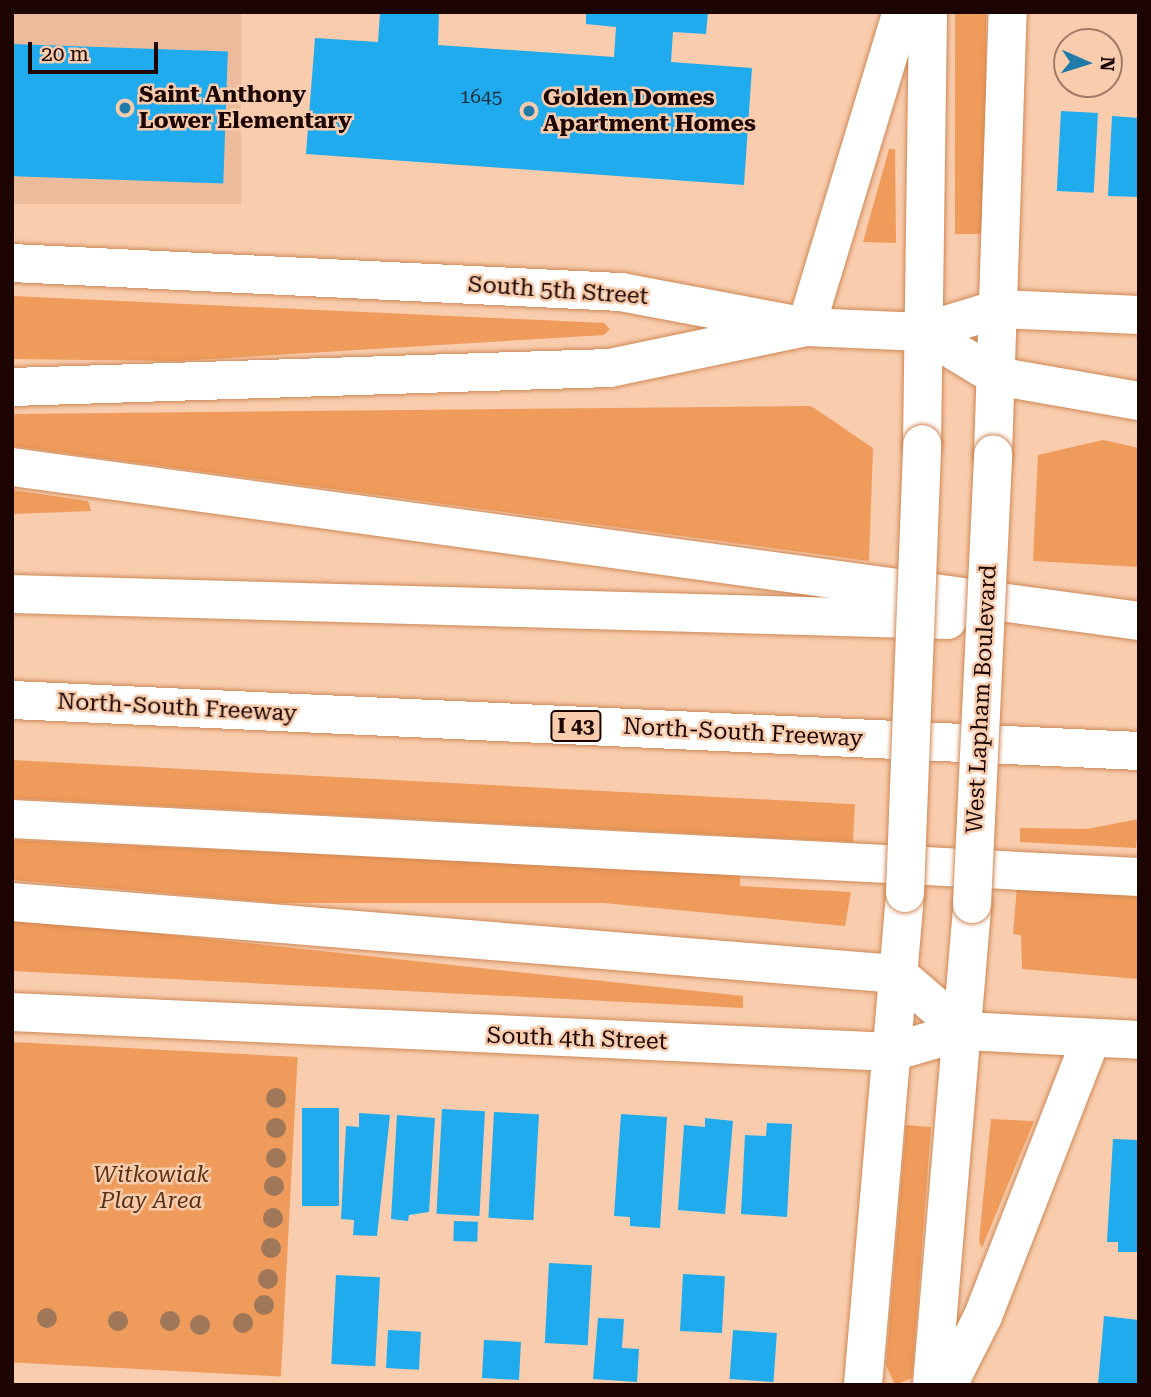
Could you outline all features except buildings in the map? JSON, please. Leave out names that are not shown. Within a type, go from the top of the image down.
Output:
[{"type":"main road","points":[[12,387],[610,368],[806,327],[902,12]]},
{"type":"main road","points":[[863,1385],[905,893],[922,444],[928,12]]},
{"type":"main road","name":"West Lapham Boulevard","points":[[932,1385],[964,1031],[972,904],[993,454],[1008,12]]},
{"type":"main road","name":"South 5th Street","points":[[12,263],[621,292],[806,327],[923,332],[998,309],[1139,315]]},
{"type":"main road","points":[[923,332],[996,376],[1139,401]]},
{"type":"main road","points":[[12,467],[1139,623]]},
{"type":"main road","points":[[12,594],[1139,623]]},
{"type":"main road","name":"North-South Freeway","points":[[12,700],[1139,751]]},
{"type":"main road","points":[[12,820],[1139,877]]},
{"type":"main road","points":[[12,902],[898,974],[964,1031]]},
{"type":"main road","name":"South 4th Street","points":[[12,1012],[892,1052],[964,1031],[1139,1040]]},
{"type":"main road","points":[[948,1385],[983,1317],[1091,1039]]},
{"type":"shaded area","name":"Saint Anthony Lower Elementary","points":[[12,12],[241,12],[241,204],[12,204]]},
{"type":"green space","points":[[955,12],[986,12],[986,234],[955,234]]},
{"type":"green space","points":[[889,149],[895,149],[896,243],[863,242]]},
{"type":"green space","points":[[12,296],[604,323],[610,329],[604,335],[177,361],[12,359]]},
{"type":"green space","points":[[811,406],[873,448],[869,561],[12,446],[12,414]]},
{"type":"green space","points":[[1103,440],[1139,448],[1139,567],[1033,561],[1038,455]]},
{"type":"green space","points":[[12,490],[88,501],[91,511],[12,514]]},
{"type":"green space","points":[[12,760],[855,804],[853,842],[12,798]]},
{"type":"green space","points":[[1139,819],[1136,848],[1020,842],[1020,828],[1087,829]]},
{"type":"green space","points":[[12,840],[740,874],[740,886],[851,892],[845,926],[604,903],[279,903],[12,880]]},
{"type":"green space","points":[[1017,887],[1139,893],[1139,979],[1022,969],[1021,935],[1013,934]]},
{"type":"green space","points":[[12,918],[743,996],[743,1008],[12,971]]},
{"type":"green space","name":"Witkowiak Play Area","points":[[12,1042],[298,1057],[281,1377],[12,1362]]},
{"type":"green space","points":[[991,1119],[1034,1121],[982,1248],[979,1241]]},
{"type":"green space","points":[[906,1125],[931,1127],[912,1378],[895,1385],[886,1365]]},
{"type":"place","name":"Saint Anthony Lower Elementary","points":[[125,108]]},
{"type":"place","name":"Golden Domes Apartment Homes","points":[[529,111]]}]
